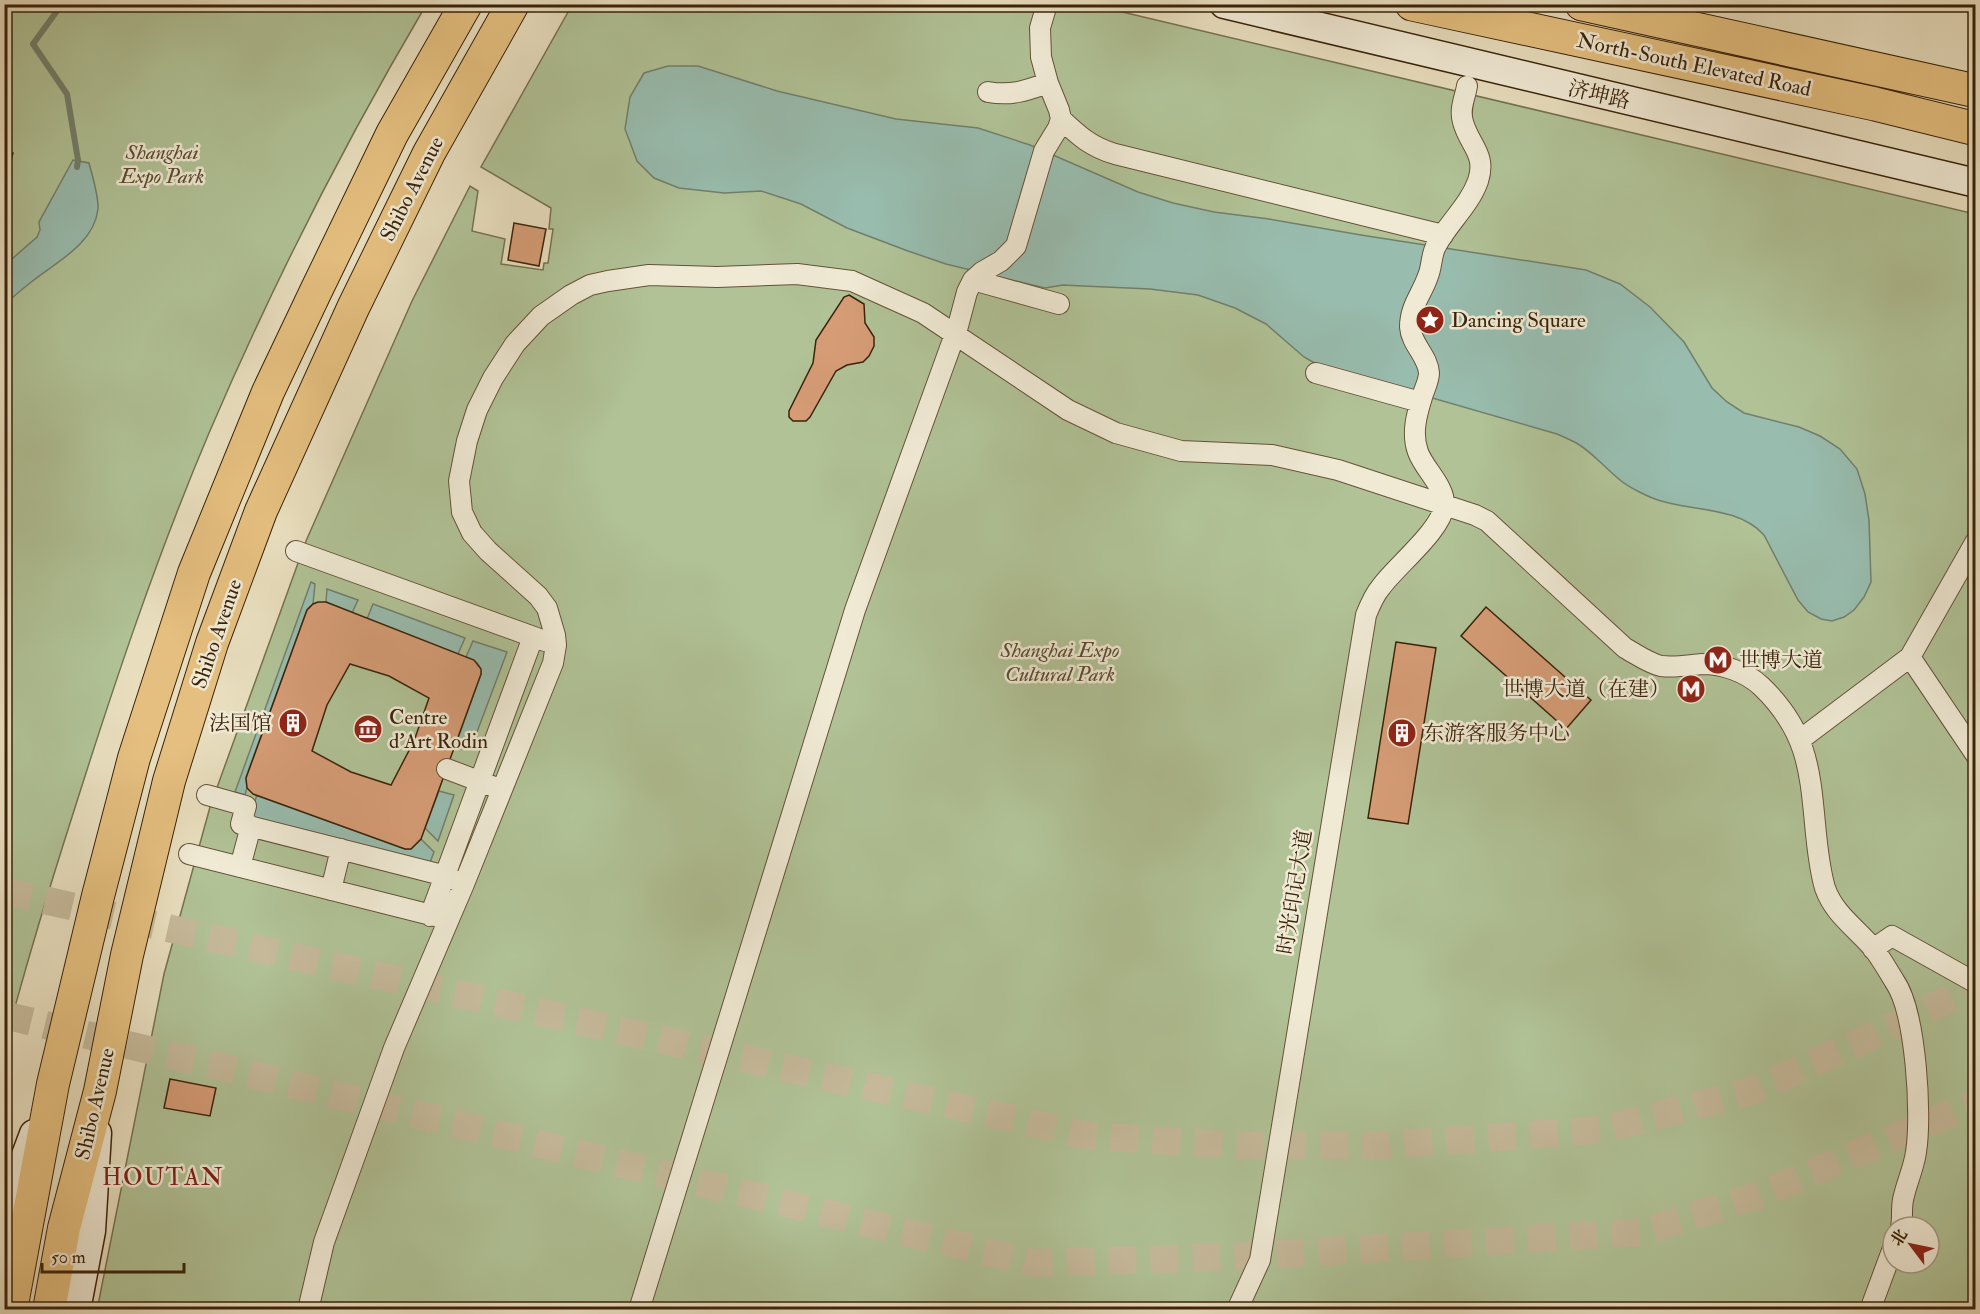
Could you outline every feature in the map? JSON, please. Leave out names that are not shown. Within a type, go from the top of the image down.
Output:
[{"type":"highway","name":"North-South Elevated Road","points":[[1412,4],[1875,104],[1976,129]]},
{"type":"highway","name":"North-South Elevated Road","points":[[1582,4],[1976,91]]},
{"type":"main road","name":"Shibo Avenue","points":[[11,1310],[53,1084],[98,896],[134,758],[194,573],[268,392],[392,134],[466,4]]},
{"type":"main road","name":"Shibo Avenue","points":[[49,1310],[64,1228],[100,1091],[127,955],[169,781],[212,643],[252,534],[313,395],[397,216],[429,153],[513,4]]},
{"type":"street","points":[[639,1310],[855,610],[955,333],[967,292],[973,280],[1001,261],[1016,246],[1044,151],[1061,119],[1041,57],[1040,28],[1047,4]]},
{"type":"street","name":"济坤路","points":[[1224,4],[1976,183]]},
{"type":"street","points":[[988,93],[1013,94],[1048,83]]},
{"type":"street","points":[[1444,504],[1439,486],[1418,452],[1415,431],[1420,402],[1429,376],[1427,362],[1410,328],[1415,301],[1429,275],[1435,247],[1470,198],[1482,167],[1478,152],[1462,121],[1461,108],[1467,86]]},
{"type":"street","points":[[1061,119],[1080,138],[1097,149],[1443,236]]},
{"type":"street","points":[[308,1310],[324,1242],[440,918],[455,880],[502,789],[553,663],[556,645],[553,624],[547,608],[538,596],[488,551],[472,533],[462,512],[459,481],[477,410],[493,378],[516,344],[541,316],[590,285],[608,280],[649,275],[717,277],[797,274],[852,281],[923,313],[1068,410],[1116,433],[1181,451],[1272,454],[1338,470],[1475,515],[1487,521],[1625,648],[1661,666],[1704,664],[1732,669],[1759,684],[1790,719],[1801,739],[1811,778],[1819,864],[1835,909],[1873,949],[1900,989],[1912,1035],[1918,1093],[1916,1152],[1903,1200],[1902,1215]]},
{"type":"street","points":[[973,280],[1059,304]]},
{"type":"street","points":[[1316,373],[1420,402]]},
{"type":"street","name":"时光印记大道","points":[[1237,1310],[1260,1260],[1366,615],[1381,586],[1434,528],[1444,504]]},
{"type":"street","points":[[1801,739],[1910,657],[1976,541]]},
{"type":"street","points":[[296,551],[556,645]]},
{"type":"street","points":[[455,880],[480,781],[533,637]]},
{"type":"street","points":[[1910,657],[1976,755]]},
{"type":"street","points":[[447,769],[502,789]]},
{"type":"street","points":[[207,795],[246,806],[241,824],[455,880]]},
{"type":"street","points":[[240,867],[251,826]]},
{"type":"street","points":[[331,890],[341,849]]},
{"type":"street","points":[[189,854],[440,918]]},
{"type":"street","points":[[1873,949],[1892,936],[1976,983]]},
{"type":"street","points":[[4,1214],[53,1084]]},
{"type":"street","points":[[76,1310],[91,1231],[100,1091]]},
{"type":"street","points":[[1870,1310],[1883,1275]]},
{"type":"green space","name":"Shanghai Expo Park","points":[[5,5],[426,5],[311,215],[258,323],[209,433],[153,575],[103,720],[46,902],[5,1044]]},
{"type":"green space","name":"Shanghai Expo Cultural Park","points":[[572,5],[1093,5],[1975,214],[1975,1309],[97,1310],[164,974],[210,807],[306,541],[412,301],[470,186],[478,191],[472,231],[505,239],[501,264],[543,270],[544,263],[548,263],[553,229],[549,229],[551,208],[481,167]]},
{"type":"shaded area","points":[[668,66],[698,66],[777,91],[896,119],[978,128],[1030,145],[1138,192],[1173,203],[1214,212],[1586,270],[1620,284],[1650,307],[1684,342],[1712,388],[1727,402],[1744,413],[1799,427],[1820,436],[1840,449],[1857,469],[1865,494],[1869,520],[1871,582],[1864,597],[1854,610],[1832,621],[1821,619],[1808,612],[1798,600],[1764,535],[1742,519],[1716,511],[1661,501],[1645,495],[1624,483],[1584,448],[1557,434],[1318,365],[1304,357],[1266,324],[1235,308],[1198,295],[1150,289],[1063,285],[1045,288],[946,264],[847,228],[801,204],[761,191],[724,193],[679,188],[654,178],[637,161],[625,129],[630,97],[644,73]]},
{"type":"shaded area","points":[[73,160],[89,163],[98,204],[95,222],[89,233],[72,252],[5,304],[5,265],[37,237],[40,230],[39,222]]},
{"type":"shaded area","points":[[311,582],[315,584],[313,604],[307,610],[246,777],[245,795],[235,792]]},
{"type":"shaded area","points":[[327,589],[358,600],[352,613],[326,602]]},
{"type":"shaded area","points":[[373,604],[465,638],[458,654],[367,619]]},
{"type":"shaded area","points":[[473,641],[507,652],[471,748],[454,749],[481,674],[477,663],[466,657]]},
{"type":"shaded area","points":[[439,791],[454,795],[438,841],[425,828]]},
{"type":"shaded area","points":[[257,795],[405,849],[411,849],[421,839],[434,852],[429,865],[249,818]]},
{"type":"building","points":[[4,151],[13,153],[4,184]]},
{"type":"building","points":[[514,223],[546,229],[539,266],[508,260]]},
{"type":"building","points":[[849,295],[864,304],[865,323],[874,337],[874,346],[863,362],[847,365],[836,371],[806,421],[793,421],[789,417],[789,411],[813,363],[816,340],[844,297]]},
{"type":"building","name":"法国馆","points":[[326,602],[474,660],[481,669],[421,839],[411,849],[405,849],[253,794],[247,788],[246,778],[307,610],[313,604]],"holes":[[[350,664],[389,676],[429,698],[414,741],[391,785],[351,772],[312,751],[327,705]]]},
{"type":"building","points":[[1486,607],[1591,700],[1566,729],[1461,636]]},
{"type":"building","name":"东游客服务中心","points":[[1396,642],[1436,648],[1408,824],[1368,818]]},
{"type":"building","points":[[170,1079],[216,1088],[210,1116],[164,1108]]},
{"type":"waterway","points":[[62,4],[33,44],[67,94],[78,160],[77,167]]},
{"type":"tunnel","points":[[4,891],[1088,1136],[1253,1146],[1387,1145],[1601,1130],[1752,1091],[1914,1017],[1976,985]]},
{"type":"tunnel","points":[[4,1015],[1033,1263],[1232,1257],[1643,1232],[1759,1195],[1976,1103]]},
{"type":"place","name":"Dancing Square","points":[[1430,320]]},
{"type":"place","name":"世博大道","points":[[1718,660]]},
{"type":"place","name":"世博大道（在建）","points":[[1691,689]]},
{"type":"place","name":"法国馆","points":[[293,723]]},
{"type":"place","name":"Centre d'Art Rodin","points":[[368,729]]},
{"type":"place","name":"东游客服务中心","points":[[1402,733]]},
{"type":"district","name":"HOUTAN","points":[[163,1177]]}]
